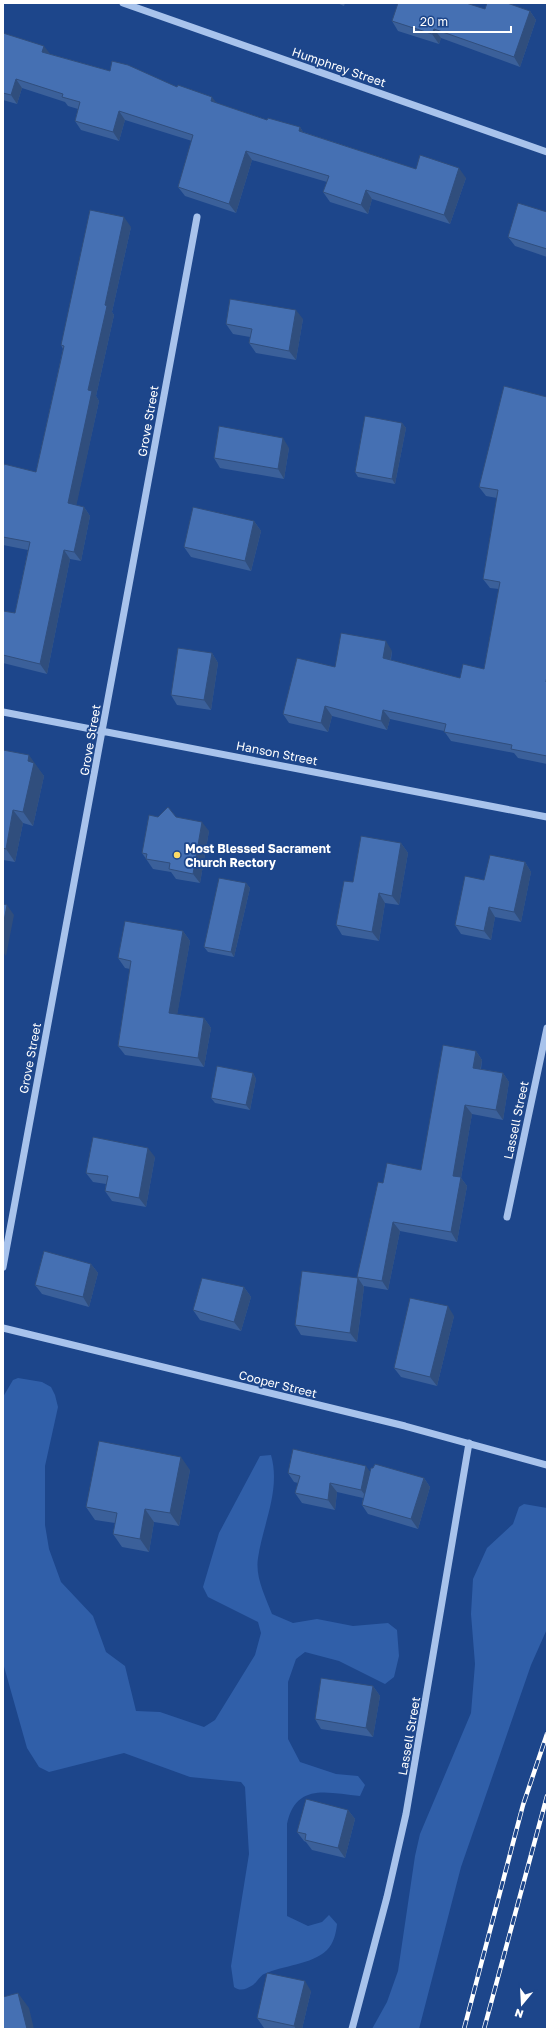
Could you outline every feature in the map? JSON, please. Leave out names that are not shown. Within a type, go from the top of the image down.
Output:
[{"type":"street","name":"Humphrey Street","points":[[123,3],[547,152]]},
{"type":"street","name":"Grove Street","points":[[3,1267],[197,217]]},
{"type":"street","name":"Hanson Street","points":[[3,712],[547,816]]},
{"type":"street","name":"Lassell Street","points":[[507,1217],[547,1028]]},
{"type":"street","name":"Cooper Street","points":[[3,1328],[469,1443],[547,1465]]},
{"type":"street","name":"Lassell Street","points":[[352,2029],[385,1905],[406,1814],[469,1443]]},
{"type":"shaded area","points":[[18,1378],[42,1382],[51,1387],[55,1395],[58,1407],[45,1466],[45,1525],[49,1549],[61,1582],[93,1616],[106,1652],[125,1666],[136,1711],[160,1712],[204,1727],[215,1720],[255,1655],[261,1633],[258,1622],[208,1597],[203,1587],[219,1533],[260,1456],[271,1455],[274,1468],[273,1494],[260,1545],[257,1565],[261,1586],[272,1614],[293,1623],[317,1619],[353,1626],[388,1623],[397,1630],[399,1656],[394,1677],[385,1684],[339,1661],[305,1652],[296,1659],[288,1682],[288,1739],[300,1762],[336,1774],[358,1776],[365,1785],[360,1796],[325,1792],[306,1796],[298,1801],[291,1811],[287,1824],[287,1916],[308,1926],[322,1922],[329,1915],[337,1924],[333,1941],[327,1950],[321,1955],[305,1962],[264,1974],[253,1985],[246,1989],[241,1990],[234,1987],[231,1966],[249,1854],[245,1787],[241,1782],[190,1777],[124,1753],[49,1772],[39,1767],[27,1748],[3,1663],[3,1397],[13,1380]]},
{"type":"shaded area","points":[[524,1504],[547,1508],[547,1629],[531,1665],[461,1867],[419,2029],[372,2029],[387,2002],[398,1971],[415,1856],[420,1834],[471,1713],[475,1664],[471,1614],[473,1579],[487,1548],[513,1524],[519,1507]]},
{"type":"building","points":[[398,3],[466,3],[485,9],[487,3],[507,3],[530,11],[514,57],[434,29],[432,34],[392,21]]},
{"type":"building","points":[[3,33],[44,46],[42,52],[110,71],[112,61],[128,65],[177,87],[178,85],[212,97],[211,101],[267,120],[268,118],[300,127],[299,131],[416,169],[420,155],[459,168],[444,215],[366,190],[361,205],[323,192],[329,176],[246,151],[229,204],[178,187],[193,135],[119,111],[113,132],[75,121],[80,102],[62,97],[63,94],[16,79],[11,95],[3,93]]},
{"type":"building","points":[[518,203],[547,212],[547,249],[508,237]]},
{"type":"building","points":[[90,210],[124,217],[105,305],[107,306],[88,390],[92,391],[68,503],[84,507],[74,552],[64,550],[40,664],[3,655],[3,611],[15,613],[30,542],[3,537],[3,469],[4,464],[36,472],[64,346],[61,345]]},
{"type":"building","points":[[230,299],[296,310],[289,351],[249,343],[252,329],[226,324]]},
{"type":"building","points":[[504,386],[547,397],[547,756],[511,749],[512,745],[444,732],[446,724],[383,710],[381,721],[325,706],[321,723],[283,714],[297,658],[335,667],[341,633],[386,641],[383,658],[460,678],[463,664],[484,669],[500,582],[483,579],[498,490],[479,487]]},
{"type":"building","points":[[365,416],[402,423],[392,479],[355,472]]},
{"type":"building","points":[[219,426],[283,438],[278,469],[214,458]]},
{"type":"building","points":[[193,507],[254,521],[245,561],[184,547]]},
{"type":"building","points":[[178,648],[212,653],[204,700],[171,695]]},
{"type":"building","points":[[3,750],[29,755],[28,761],[34,763],[23,812],[13,810],[6,849],[3,848]]},
{"type":"building","name":"Most Blessed Sacrament Church Rectory","points":[[168,807],[176,817],[202,822],[193,874],[169,869],[170,863],[146,859],[147,854],[142,853],[149,815],[158,817]]},
{"type":"building","points":[[361,836],[401,843],[392,896],[379,893],[372,932],[336,925],[344,881],[353,882]]},
{"type":"building","points":[[490,855],[525,862],[514,912],[489,907],[484,931],[455,925],[465,876],[484,880]]},
{"type":"building","points":[[219,878],[246,883],[231,952],[204,947]]},
{"type":"building","points":[[3,904],[7,905],[3,926]]},
{"type":"building","points":[[125,921],[183,931],[169,1013],[204,1018],[198,1058],[118,1046],[131,961],[118,958]]},
{"type":"building","points":[[443,1045],[476,1051],[473,1068],[503,1073],[496,1110],[465,1105],[453,1176],[461,1177],[451,1232],[393,1222],[382,1281],[357,1277],[378,1182],[383,1183],[387,1163],[421,1170]]},
{"type":"building","points":[[217,1066],[253,1073],[246,1105],[211,1098]]},
{"type":"building","points":[[93,1137],[148,1148],[139,1198],[105,1191],[108,1176],[86,1173]]},
{"type":"building","points":[[44,1251],[91,1264],[83,1297],[35,1285]]},
{"type":"building","points":[[302,1271],[358,1278],[350,1333],[295,1325]]},
{"type":"building","points":[[202,1278],[244,1287],[234,1322],[193,1310]]},
{"type":"building","points":[[410,1298],[448,1306],[430,1377],[394,1368]]},
{"type":"building","points":[[99,1441],[181,1457],[170,1513],[145,1509],[140,1539],[113,1534],[117,1513],[86,1507]]},
{"type":"building","points":[[293,1449],[366,1466],[361,1490],[330,1483],[328,1500],[295,1493],[300,1476],[288,1473]]},
{"type":"building","points":[[375,1464],[424,1478],[411,1519],[362,1505],[371,1468],[373,1468]]},
{"type":"building","points":[[321,1678],[373,1686],[366,1728],[315,1719]]},
{"type":"building","points":[[306,1799],[348,1810],[338,1848],[305,1840],[306,1834],[297,1832]]},
{"type":"building","points":[[267,1973],[305,1981],[294,2026],[257,2018]]},
{"type":"building","points":[[18,1993],[27,2029],[3,2029],[3,1997]]},
{"type":"railway","points":[[464,2029],[523,1805],[547,1734]]},
{"type":"railway","points":[[484,2029],[547,1796]]},
{"type":"place","name":"Most Blessed Sacrament Church Rectory","points":[[177,855]]}]
